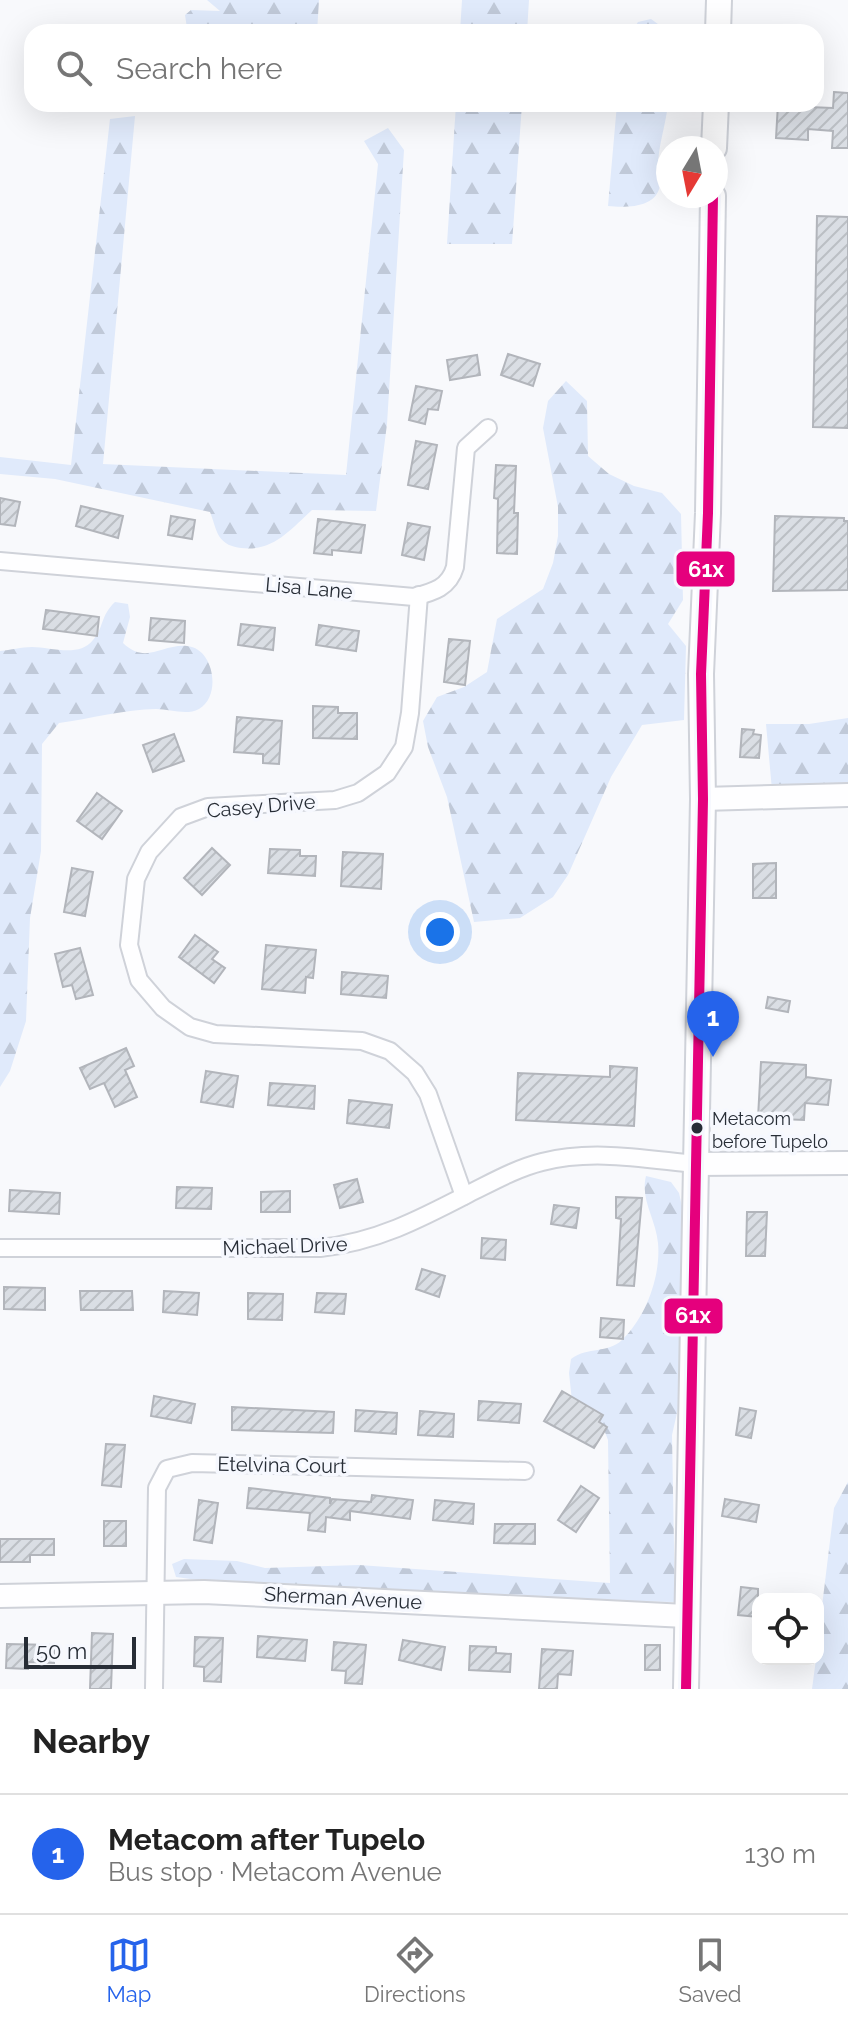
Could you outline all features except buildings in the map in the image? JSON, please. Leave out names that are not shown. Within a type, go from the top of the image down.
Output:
[{"type":"main road","points":[[718,24],[719,0]]},
{"type":"main road","points":[[715,136],[716,112]]},
{"type":"main road","points":[[686,1689],[703,799],[701,674],[708,513],[713,208]]},
{"type":"street","points":[[419,595],[435,592],[452,578],[466,448],[488,428]]},
{"type":"street","name":"Lisa Lane","points":[[0,561],[313,589],[419,595]]},
{"type":"street","name":"Casey Drive","points":[[419,595],[410,713],[404,747],[387,773],[358,793],[335,800],[208,807],[181,817],[149,852],[136,879],[129,945],[139,980],[163,1008],[190,1027],[215,1034],[362,1041],[390,1051],[415,1073],[428,1094],[464,1196]]},
{"type":"street","points":[[703,799],[848,795]]},
{"type":"street","name":"Michael Drive","points":[[0,1248],[342,1246],[390,1233],[528,1166],[576,1155],[695,1164]]},
{"type":"street","points":[[695,1164],[848,1163]]},
{"type":"street","name":"Etelvina Court","points":[[154,1689],[157,1488],[167,1469],[192,1463],[525,1471]]},
{"type":"street","name":"Sherman Avenue","points":[[0,1596],[204,1592],[283,1594],[686,1616]]},
{"type":"green space","points":[[207,0],[319,0],[318,24],[186,24],[185,15],[191,10],[220,11]]},
{"type":"green space","points":[[462,0],[529,0],[528,24],[460,24]]},
{"type":"green space","points":[[651,19],[658,24],[637,24]]},
{"type":"green space","points":[[455,112],[521,112],[512,244],[447,244]]},
{"type":"green space","points":[[616,112],[667,112],[662,136],[656,136],[656,195],[640,205],[608,206]]},
{"type":"green space","points":[[135,116],[103,464],[346,475],[378,164],[364,141],[388,128],[404,150],[387,424],[376,511],[312,510],[272,543],[241,548],[228,545],[221,539],[210,512],[55,479],[0,474],[0,457],[71,465],[110,119]]},
{"type":"green space","points":[[566,381],[587,401],[588,456],[609,474],[634,486],[662,493],[681,514],[683,600],[668,624],[686,646],[684,720],[642,725],[611,777],[568,875],[553,897],[520,918],[474,922],[447,797],[428,747],[423,721],[437,697],[464,687],[487,672],[497,619],[543,589],[553,563],[558,536],[558,507],[543,428],[548,401]]},
{"type":"green space","points":[[115,602],[128,604],[130,617],[123,643],[131,649],[147,653],[178,646],[196,649],[209,663],[211,694],[206,703],[194,711],[144,709],[59,723],[42,744],[41,851],[30,918],[26,1021],[10,1071],[0,1087],[0,651],[32,647],[80,649],[96,635]]},
{"type":"green space","points":[[848,718],[848,788],[772,790],[766,724],[809,724]]},
{"type":"green space","points":[[646,1176],[671,1182],[679,1193],[685,1220],[684,1382],[672,1435],[675,1602],[363,1594],[176,1577],[172,1564],[184,1559],[237,1561],[265,1568],[359,1565],[610,1583],[608,1440],[603,1427],[572,1401],[569,1373],[571,1359],[622,1340],[645,1308],[654,1282],[658,1256],[657,1234],[645,1193]]},
{"type":"green space","points":[[848,1482],[848,1689],[812,1689],[815,1665],[824,1665],[824,1593],[834,1508]]},
{"type":"transit line","name":"61x","points":[[686,1689],[703,799],[701,674],[708,513],[713,208]]},
{"type":"place","name":"Metacom after Tupelo","points":[[713,1057]]},
{"type":"place","name":"Metacom before Tupelo","points":[[697,1128]]}]
